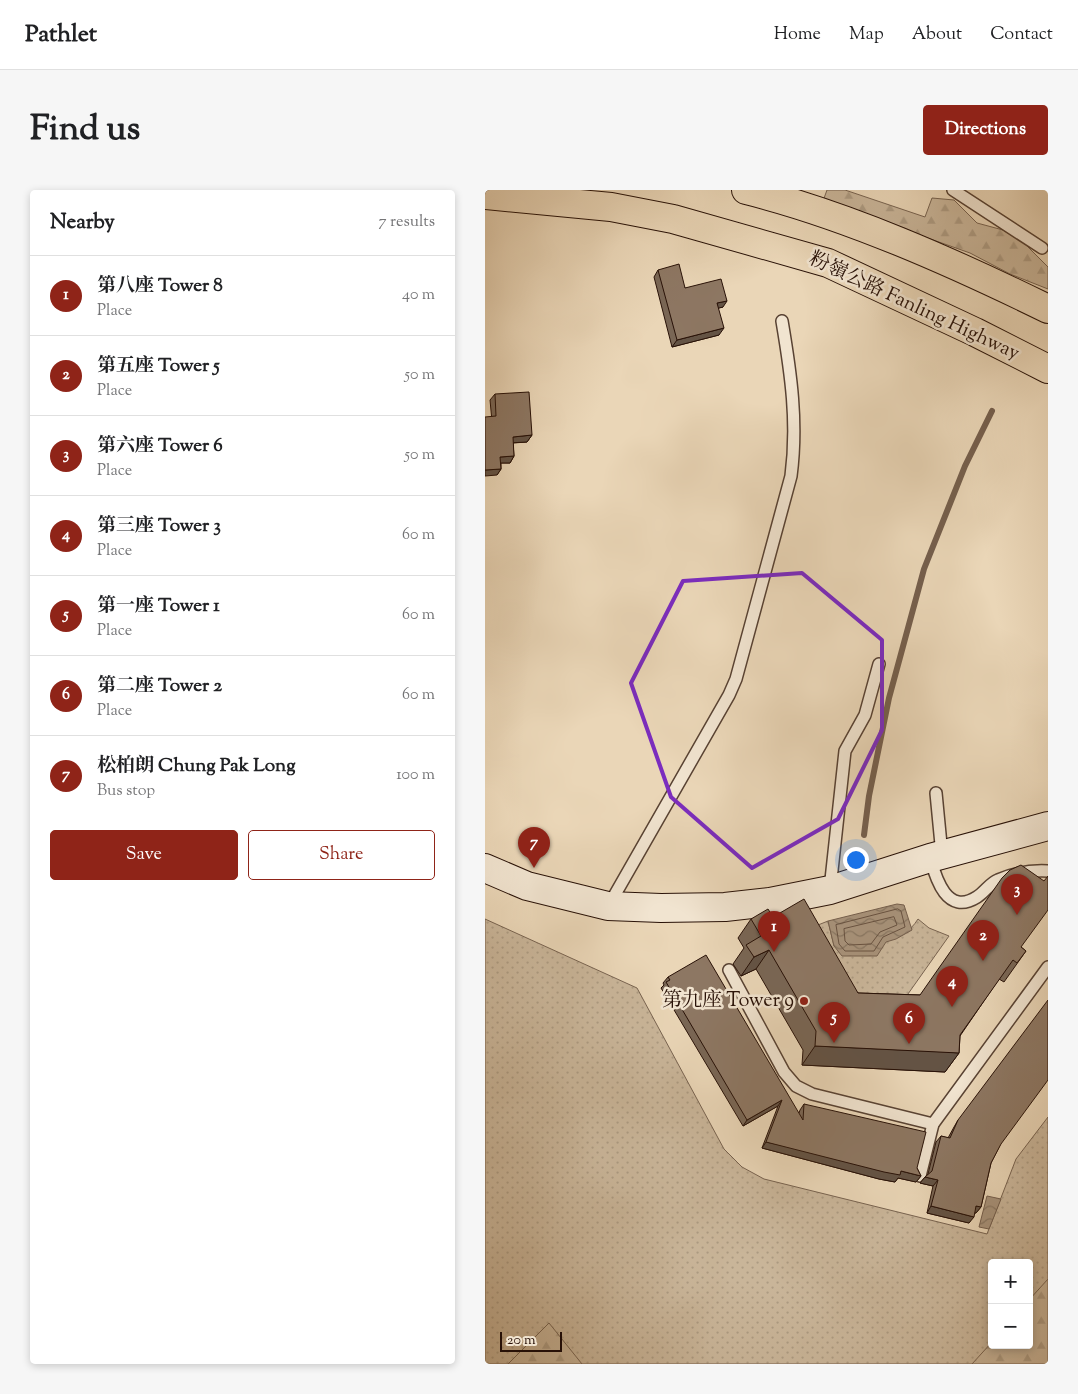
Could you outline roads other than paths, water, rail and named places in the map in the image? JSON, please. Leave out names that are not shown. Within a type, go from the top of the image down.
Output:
[{"type":"highway","points":[[745,190],[847,222],[920,250],[1048,309]]},
{"type":"highway","name":"粉嶺公路 Fanling Highway","points":[[485,195],[611,207],[673,219],[828,263],[975,332],[1048,369]]},
{"type":"main road","points":[[485,868],[527,886],[609,906],[661,908],[725,907],[770,902],[830,890],[936,857],[1048,826]]},
{"type":"lane","points":[[953,190],[1042,248]]},
{"type":"lane","points":[[609,906],[736,679],[791,476],[794,450],[793,388],[782,321]]},
{"type":"lane","points":[[830,890],[845,752],[865,715],[879,664]]},
{"type":"lane","points":[[936,793],[936,857],[941,891],[955,900],[963,901],[978,896],[996,881],[1009,876],[1022,872],[1048,871]]},
{"type":"lane","points":[[920,1176],[933,1124],[1048,967]]},
{"type":"lane","points":[[729,970],[784,1072],[796,1086],[812,1094],[933,1124]]},
{"type":"water","points":[[897,904],[904,905],[912,930],[886,942],[877,956],[842,956],[834,946],[828,921]]},
{"type":"water","points":[[987,1196],[1001,1199],[989,1229],[979,1227]]},
{"type":"waterway","points":[[864,835],[869,796],[889,698],[924,569],[965,466],[992,411]]},
{"type":"place","name":"松柏朗 Chung Pak Long","points":[[534,868]]},
{"type":"place","name":"第六座 Tower 6","points":[[1017,915]]},
{"type":"place","name":"第八座 Tower 8","points":[[774,952]]},
{"type":"place","name":"第五座 Tower 5","points":[[983,961]]},
{"type":"place","name":"第九座 Tower 9","points":[[804,1001]]},
{"type":"place","name":"第三座 Tower 3","points":[[952,1007]]},
{"type":"place","name":"第一座 Tower 1","points":[[834,1043]]},
{"type":"place","name":"第二座 Tower 2","points":[[909,1044]]}]
